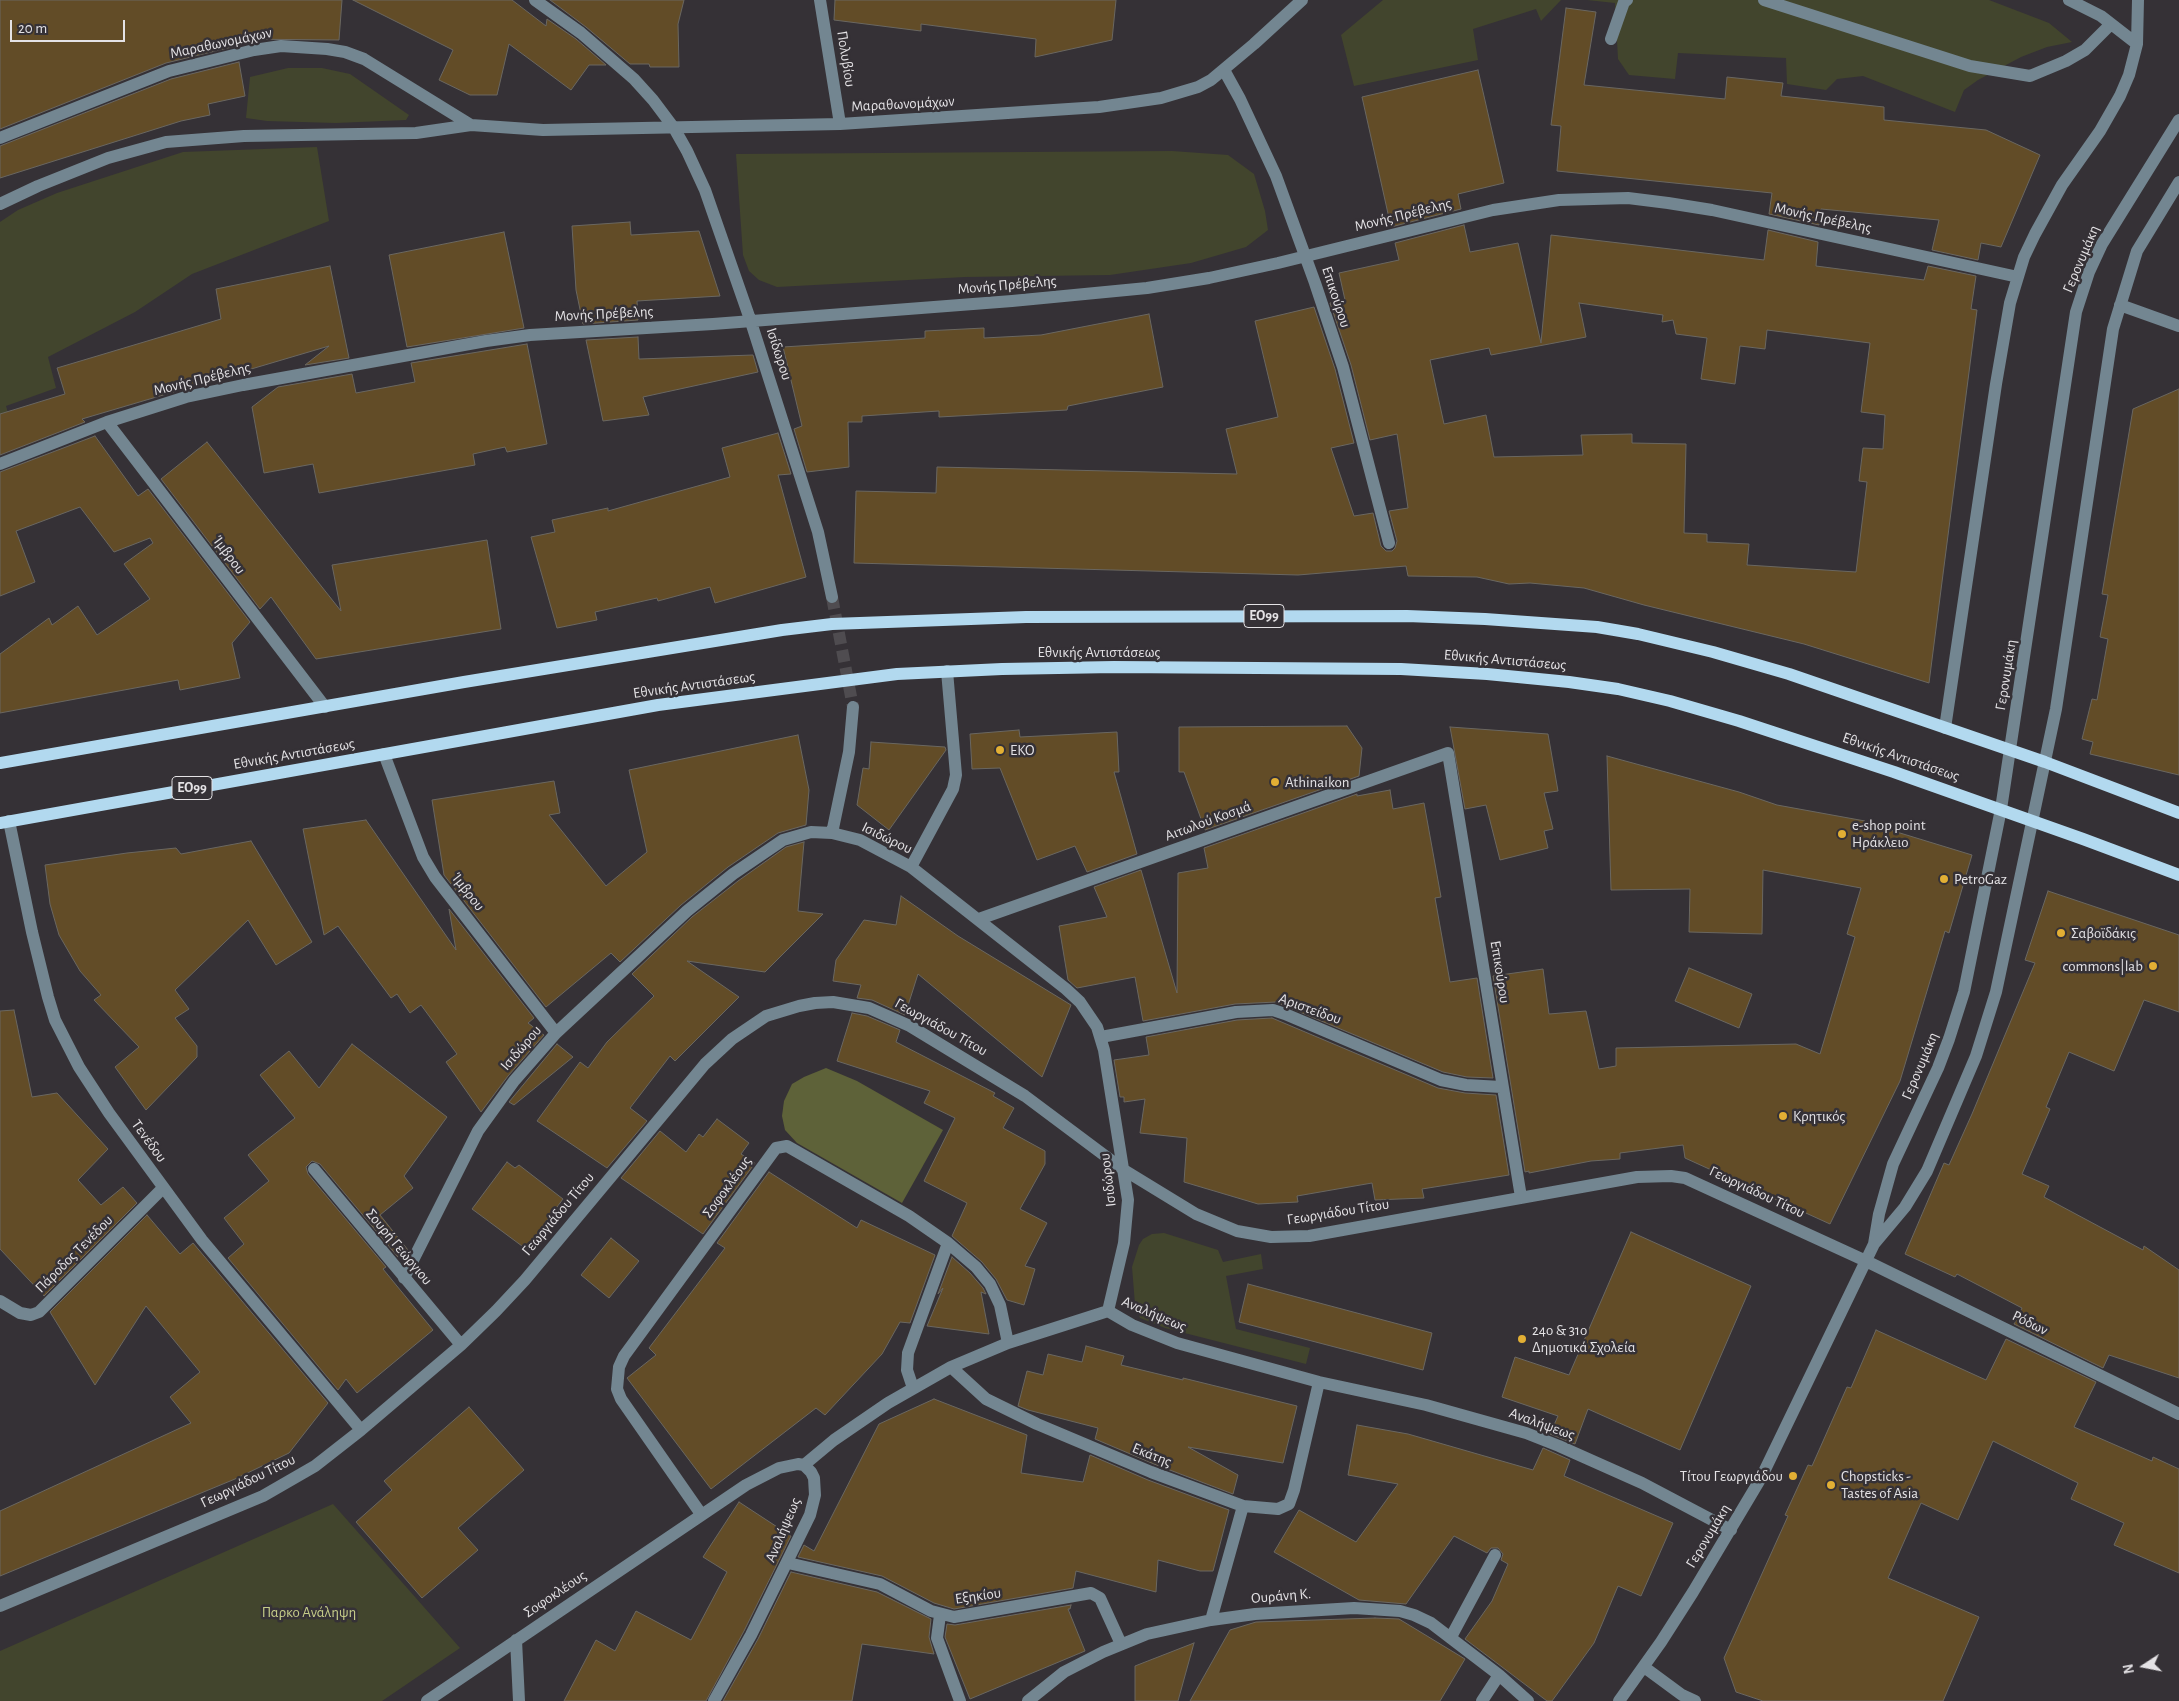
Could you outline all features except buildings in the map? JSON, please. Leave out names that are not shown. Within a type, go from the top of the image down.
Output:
[{"type":"main road","name":"ΕΟ99","points":[[0,763],[782,630],[832,624],[1026,617],[1407,616],[1539,622],[1597,627],[1638,634],[1713,652],[1789,674],[2045,762],[2179,813]]},
{"type":"main road","name":"Εθνικής Αντιστάσεως","points":[[4,822],[658,705],[896,674],[1114,667],[1401,669],[1487,674],[1569,682],[1646,696],[1739,721],[2001,809],[2179,875]]},
{"type":"street","name":"Ισίδωρου","points":[[535,0],[552,10],[614,60],[653,100],[674,128],[705,190],[751,322],[818,532],[832,598]]},
{"type":"street","name":"Πολυβίου","points":[[820,0],[840,124]]},
{"type":"street","name":"Μαραθωνομάχων","points":[[0,204],[38,186],[108,158],[166,142],[244,136],[416,133],[471,125],[543,130],[840,124],[1130,103],[1161,98],[1198,87],[1211,80],[1302,0]]},
{"type":"street","points":[[1611,39],[1624,2],[1627,0]]},
{"type":"street","points":[[1764,0],[1970,66],[2030,76],[2066,61],[2085,50],[2111,24]]},
{"type":"street","points":[[2070,0],[2101,16],[2137,44]]},
{"type":"street","points":[[1944,728],[2003,338],[2018,277],[2024,257],[2047,211],[2100,131],[2120,96],[2134,60],[2137,44],[2138,0]]},
{"type":"street","name":"Μαραθωνομάχων","points":[[0,138],[169,71],[254,50],[280,46],[327,49],[345,52],[364,59],[471,125]]},
{"type":"street","name":"Επικούρου","points":[[1224,70],[1272,167],[1305,256],[1342,367],[1389,543]]},
{"type":"street","name":"Γερονυμάκη","points":[[1874,1244],[1879,1214],[1893,1164],[1938,1068],[1958,1014],[2001,809],[2076,312],[2089,272],[2102,244],[2179,120]]},
{"type":"street","name":"Γερονυμάκη","points":[[1619,1701],[1644,1667],[1731,1530],[1761,1478],[1874,1244],[1894,1222],[1919,1185],[1976,1056],[1996,992],[2056,709],[2108,361],[2120,305],[2137,251],[2179,182]]},
{"type":"street","name":"Μονής Πρέβελης","points":[[0,464],[107,422],[211,391],[486,340],[553,333],[751,322],[1147,288],[1209,278],[1456,219],[1559,200],[1628,198],[1712,210],[2018,277]]},
{"type":"street","points":[[2120,305],[2179,326]]},
{"type":"street","name":"Ίμβρου","points":[[107,422],[326,707]]},
{"type":"street","points":[[911,867],[953,789],[956,775],[947,671]]},
{"type":"street","points":[[832,833],[849,752],[853,707]]},
{"type":"street","name":"Επικούρου","points":[[1448,753],[1501,1087],[1521,1197]]},
{"type":"street","name":"Αιτωλού Κοσμά","points":[[979,919],[1448,753]]},
{"type":"street","name":"Ίμβρου","points":[[384,754],[411,830],[427,864],[556,1033]]},
{"type":"street","name":"Τενέδου","points":[[4,822],[39,964],[55,1020],[91,1088],[202,1240],[360,1430]]},
{"type":"street","name":"Ισιδώρου","points":[[404,1278],[478,1131],[514,1081],[556,1033],[673,924],[733,874],[783,840],[811,832],[832,833],[860,840],[911,867],[979,919],[1080,1002],[1091,1017],[1101,1038],[1128,1200],[1127,1220],[1108,1311]]},
{"type":"street","name":"Γεωργιάδου Τίτου","points":[[0,1606],[263,1496],[315,1466],[460,1345],[525,1280],[705,1064],[747,1027],[766,1016],[782,1010],[815,1003],[833,1002],[869,1008],[910,1026],[1025,1096],[1124,1170],[1196,1214],[1237,1230],[1271,1237],[1309,1236],[1637,1177],[1670,1176],[1685,1178],[1866,1260]]},
{"type":"street","name":"Αριστείδου","points":[[1101,1038],[1236,1012],[1273,1010],[1442,1080],[1466,1085],[1501,1087]]},
{"type":"street","name":"Σοφοκλέους","points":[[701,1514],[621,1399],[617,1389],[619,1367],[624,1356],[776,1148],[788,1146],[909,1216],[948,1242],[990,1284],[1000,1306],[1008,1343]]},
{"type":"street","name":"Σουρή Γεώργιου","points":[[314,1169],[460,1345]]},
{"type":"street","name":"Πάροδος Τενέδου","points":[[0,1302],[20,1313],[30,1315],[39,1312],[163,1188]]},
{"type":"street","points":[[913,1388],[907,1370],[908,1353],[948,1242]]},
{"type":"street","name":"Ρόδων","points":[[1866,1260],[2179,1414]]},
{"type":"street","name":"Αναλήψεως","points":[[714,1701],[788,1563],[814,1505],[814,1478],[804,1465],[834,1440],[913,1388],[951,1367],[1008,1343],[1108,1311],[1132,1325],[1177,1343],[1319,1382],[1426,1405],[1526,1434],[1559,1446],[1642,1482],[1731,1530]]},
{"type":"street","name":"Εκάτης","points":[[951,1367],[986,1398],[1036,1424],[1151,1472],[1243,1506],[1278,1510],[1289,1504],[1294,1490],[1319,1382]]},
{"type":"street","name":"Σοφοκλέους","points":[[427,1701],[701,1514],[768,1472],[791,1465],[804,1465]]},
{"type":"street","points":[[1211,1620],[1243,1506]]},
{"type":"street","points":[[1451,1637],[1495,1555]]},
{"type":"street","name":"Εξηκίου","points":[[788,1563],[880,1584],[940,1615],[966,1617],[1092,1593],[1100,1598],[1121,1644]]},
{"type":"street","name":"Ουράνη Κ.","points":[[1029,1700],[1064,1672],[1121,1644],[1147,1634],[1211,1620],[1254,1614],[1325,1609],[1379,1608],[1414,1615],[1451,1637],[1528,1701]]},
{"type":"street","points":[[940,1615],[937,1638],[960,1701]]},
{"type":"street","points":[[516,1640],[519,1701]]},
{"type":"street","points":[[1644,1667],[1682,1695],[1696,1701]]},
{"type":"street","points":[[1482,1701],[1499,1675]]},
{"type":"green space","points":[[1383,0],[1561,0],[1541,21],[1536,9],[1473,29],[1478,60],[1354,86],[1341,35]]},
{"type":"green space","points":[[1587,0],[1989,0],[2049,23],[2072,42],[2047,47],[2021,57],[1978,80],[1964,90],[1955,112],[1863,76],[1837,79],[1826,90],[1787,84],[1786,58],[1678,53],[1675,79],[1629,75],[1618,59],[1615,3]]},
{"type":"green space","points":[[288,68],[322,68],[350,74],[409,115],[406,120],[336,123],[267,121],[246,118],[250,77]]},
{"type":"green space","points":[[317,147],[329,221],[192,274],[135,312],[48,357],[56,388],[6,406],[14,434],[0,440],[0,222],[18,210],[57,193],[183,152]]},
{"type":"green space","points":[[1172,151],[1228,155],[1254,174],[1265,211],[1268,230],[1246,247],[1191,263],[1110,275],[965,277],[777,287],[759,280],[749,271],[743,255],[736,154]]},
{"type":"green space","points":[[826,1068],[857,1081],[943,1130],[902,1203],[797,1143],[785,1130],[782,1116],[784,1101],[792,1084]]},
{"type":"green space","points":[[1164,1233],[1218,1250],[1223,1262],[1261,1254],[1263,1269],[1226,1276],[1236,1329],[1310,1348],[1306,1364],[1165,1328],[1140,1318],[1135,1304],[1132,1267],[1139,1245],[1143,1239],[1152,1234]]},
{"type":"green space","name":"Παρκο Ανάληψη","points":[[333,1504],[460,1648],[382,1701],[0,1701],[0,1651]]},
{"type":"tunnel","points":[[832,597],[853,707]]},
{"type":"place","name":"EKO","points":[[1000,750]]},
{"type":"place","name":"Athinaikon","points":[[1275,782]]},
{"type":"place","name":"e-shop point Ηράκλειο","points":[[1842,834]]},
{"type":"place","name":"PetroGaz","points":[[1944,879]]},
{"type":"place","name":"Σαβοϊδάκις","points":[[2061,933]]},
{"type":"place","name":"commons|lab","points":[[2153,966]]},
{"type":"place","name":"Κρητικός","points":[[1783,1116]]},
{"type":"place","name":"24ο & 31ο Δημοτικά Σχολεία","points":[[1522,1339]]},
{"type":"place","name":"Τίτου Γεωργιάδου","points":[[1793,1476]]},
{"type":"place","name":"Chopsticks - Tastes of Asia","points":[[1831,1485]]}]
